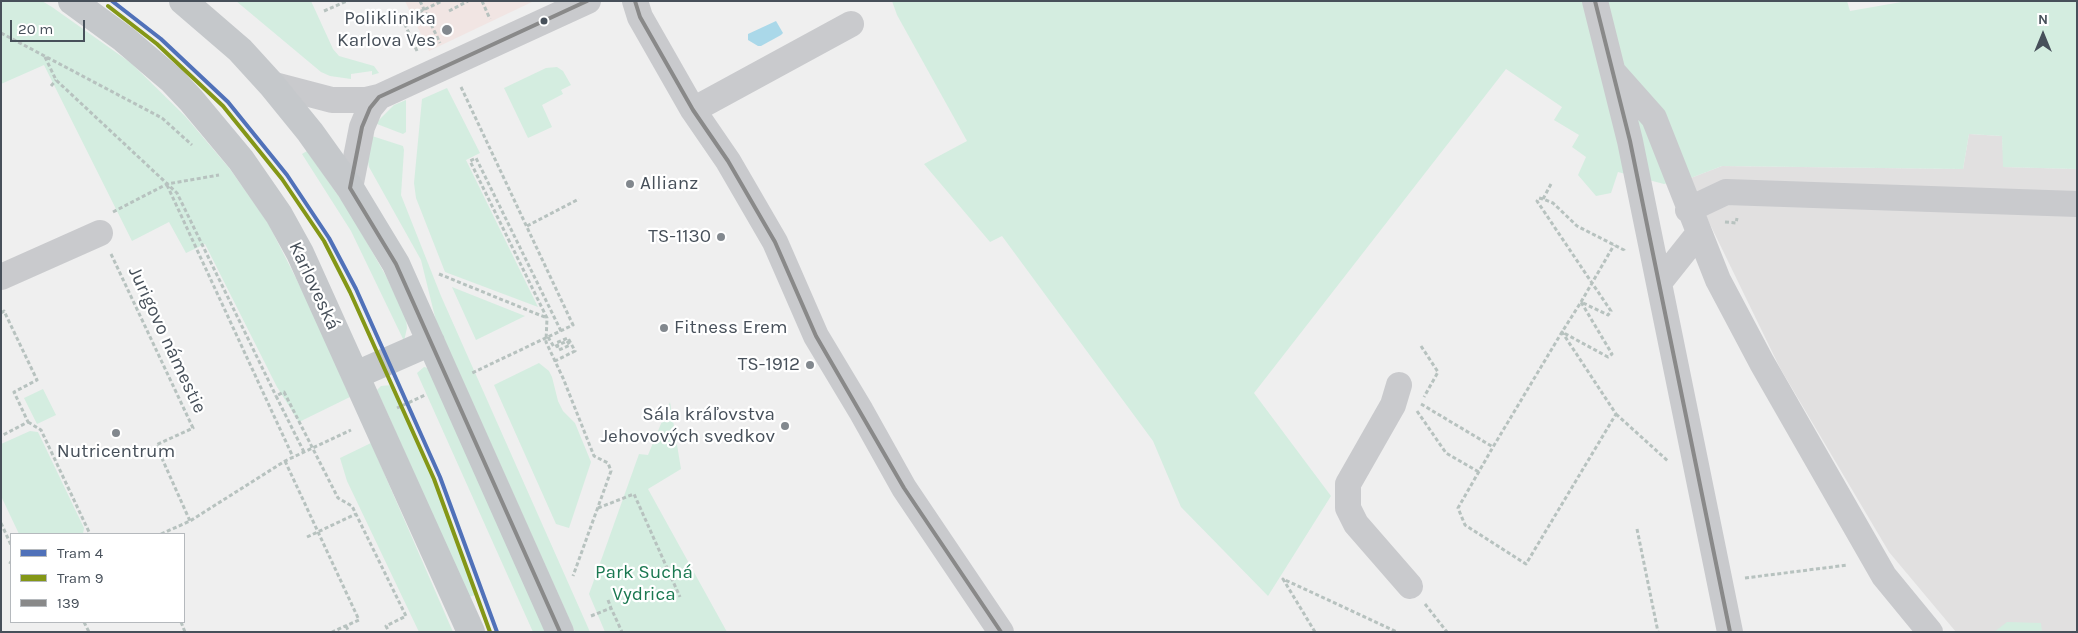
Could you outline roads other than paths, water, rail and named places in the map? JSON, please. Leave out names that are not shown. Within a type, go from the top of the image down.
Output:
[{"type":"main road","name":"Karloveská","points":[[72,1],[124,39],[172,80],[212,124],[241,160],[279,216],[300,253],[471,632]]},
{"type":"main road","points":[[184,1],[240,50],[271,84],[310,132],[350,188],[396,264],[560,632]]},
{"type":"main road","points":[[356,375],[431,342]]},
{"type":"street","points":[[271,84],[332,100],[366,100],[390,84],[588,1]]},
{"type":"street","points":[[635,1],[640,17],[693,110],[728,161],[775,242],[816,336],[904,488],[1001,632]]},
{"type":"street","points":[[1595,1],[1630,141],[1730,632]]},
{"type":"street","points":[[693,110],[851,24]]},
{"type":"street","points":[[1614,73],[1654,118],[1688,210],[1718,280],[1875,562],[1884,576],[1930,632]]},
{"type":"street","points":[[350,188],[362,127],[370,108],[390,84]]},
{"type":"street","points":[[1688,210],[1726,192],[2077,204]]},
{"type":"street","points":[[1,277],[100,232]]},
{"type":"street","points":[[1657,273],[1698,234]]},
{"type":"street","points":[[1399,385],[1393,404],[1348,484],[1348,508],[1356,524],[1410,586]]},
{"type":"water","points":[[776,21],[783,33],[781,35],[761,46],[748,40],[748,34]]},
{"type":"tram line","name":"4","points":[[112,1],[161,39],[228,102],[287,175],[329,238],[356,289],[440,477],[497,632]]},
{"type":"tram line","name":"9","points":[[108,6],[157,44],[223,106],[282,179],[324,241],[350,292],[434,479],[490,632]]},
{"type":"place","name":"Poliklinika Karlova Ves","points":[[447,30]]},
{"type":"place","name":"Allianz","points":[[630,184]]},
{"type":"place","name":"TS-1130","points":[[721,237]]},
{"type":"place","name":"Fitness Erem","points":[[664,328]]},
{"type":"place","name":"TS-1912","points":[[810,365]]},
{"type":"place","name":"Sála kráľovstva Jehovových svedkov","points":[[785,426]]},
{"type":"place","name":"Nutricentrum","points":[[116,433]]},
{"type":"park label","name":"Park Suchá Vydrica","points":[[644,584]]}]
